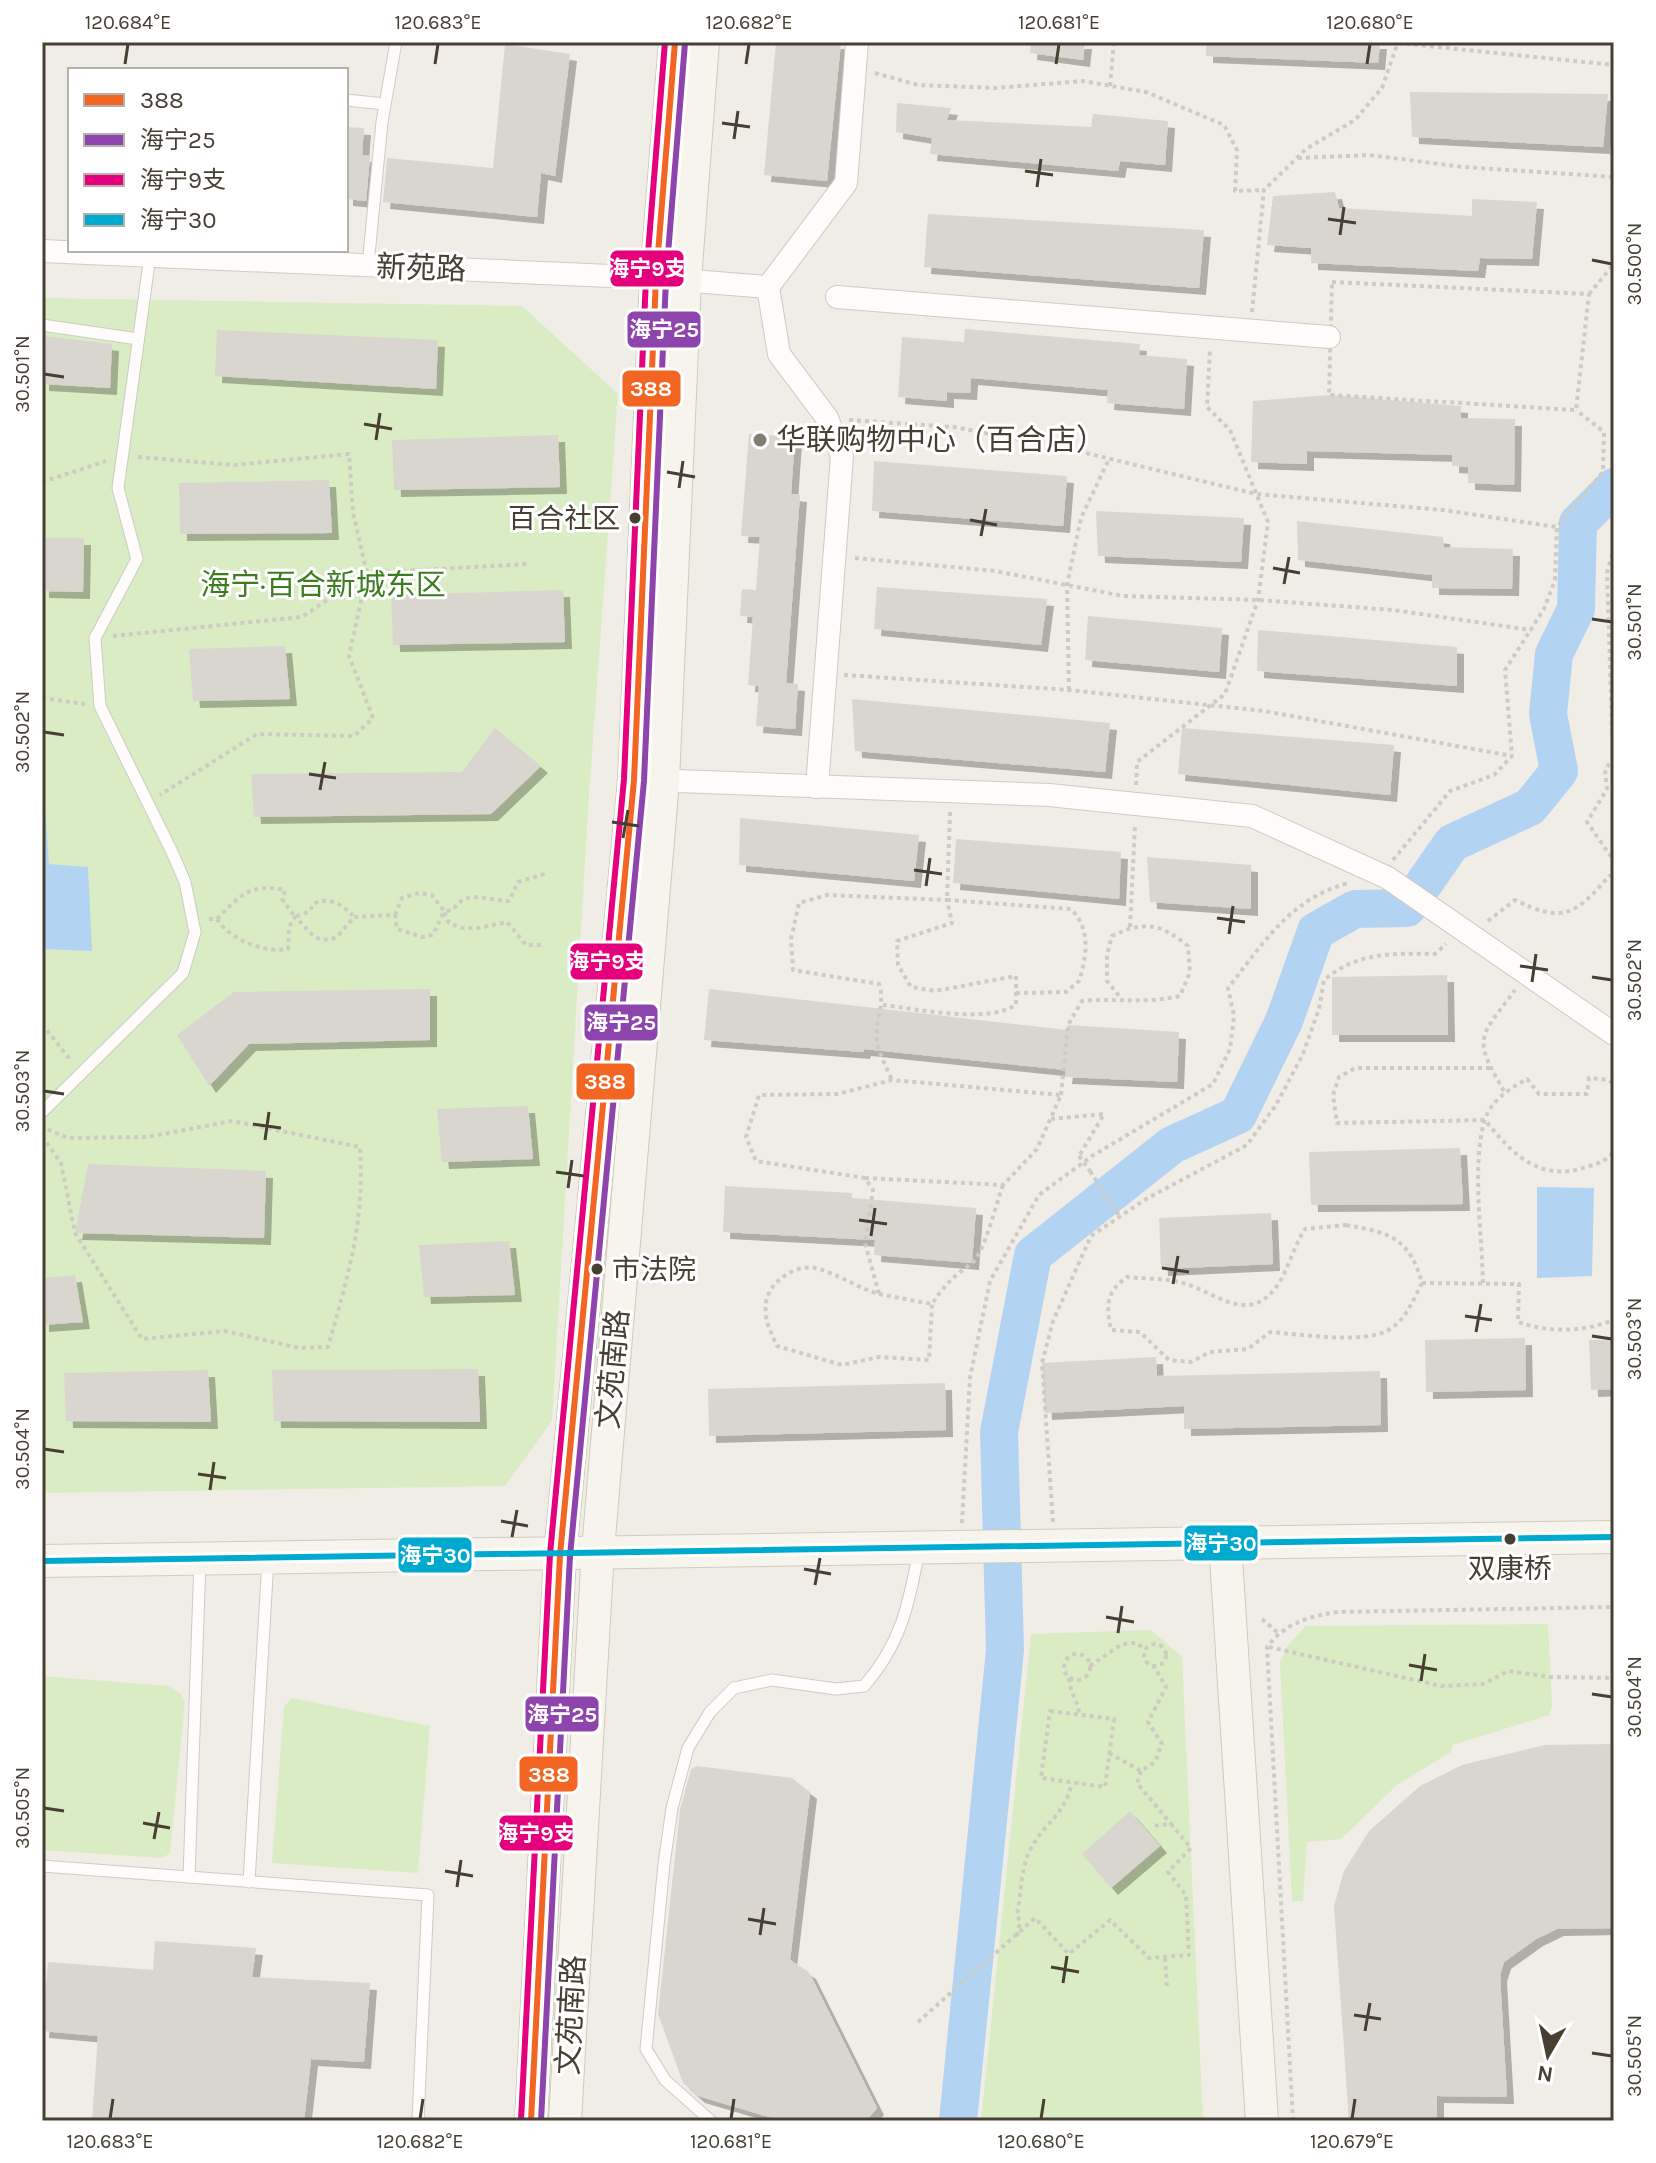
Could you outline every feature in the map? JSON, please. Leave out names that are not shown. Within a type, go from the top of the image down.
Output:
[{"type":"main road","name":"文苑南路","points":[[563,2121],[648,780],[670,279],[675,42]]},
{"type":"main road","name":"文苑南路","points":[[670,279],[703,42]]},
{"type":"main road","name":"文苑南路","points":[[532,2109],[560,1555],[648,780]]},
{"type":"main road","points":[[42,1561],[560,1555],[598,1550],[1614,1537]]},
{"type":"main road","points":[[1225,1542],[1262,2121]]},
{"type":"street","points":[[817,787],[842,456],[827,418],[779,354],[768,287],[846,183],[857,42]]},
{"type":"street","name":"新苑路","points":[[42,251],[670,279],[768,287]]},
{"type":"street","points":[[837,297],[1329,337]]},
{"type":"street","points":[[648,780],[1049,795],[1252,816],[1384,877],[1614,1034]]},
{"type":"lane","points":[[368,265],[385,104],[396,42]]},
{"type":"lane","points":[[348,100],[385,104]]},
{"type":"lane","points":[[42,1112],[183,973],[195,932],[185,882],[100,706],[95,638],[137,559],[118,488],[150,256]]},
{"type":"lane","points":[[42,325],[138,339]]},
{"type":"lane","points":[[711,2121],[665,2080],[646,2049],[664,1864],[672,1808],[688,1748],[710,1712],[734,1688],[772,1680],[836,1689],[864,1686],[886,1662],[907,1612],[920,1546]]},
{"type":"lane","points":[[249,1882],[268,1559]]},
{"type":"lane","points":[[189,1877],[200,1560]]},
{"type":"lane","points":[[42,1866],[428,1895],[418,2121]]},
{"type":"lane","points":[[532,2109],[563,2121]]},
{"type":"path","points":[[1110,86],[1114,42]]},
{"type":"path","points":[[1250,330],[1264,190],[1296,158],[1355,120],[1382,88],[1398,42],[1614,65]]},
{"type":"path","points":[[855,68],[918,85],[996,88],[1083,81],[1146,92],[1224,125],[1237,150],[1235,191],[1264,190]]},
{"type":"path","points":[[1296,158],[1369,155],[1464,167],[1614,177]]},
{"type":"path","points":[[1576,410],[1589,294],[1614,264]]},
{"type":"path","points":[[962,1546],[970,1377],[990,1281],[1039,1195],[1092,1156],[1213,1084],[1230,1049],[1234,1016],[1228,988],[1258,947],[1294,908],[1325,889],[1384,877],[1450,791],[1494,775],[1512,756],[1505,670],[1544,609],[1555,580],[1557,527],[1603,472],[1604,432],[1576,410],[1329,395],[1332,282],[1589,294]]},
{"type":"path","points":[[1130,927],[1137,762],[1225,694],[1258,600],[1268,522],[1230,430],[1207,407],[1211,327]]},
{"type":"path","points":[[827,418],[954,427],[1256,494],[1443,510],[1557,527]]},
{"type":"path","points":[[42,482],[123,455],[234,465],[349,454],[353,513],[367,573],[349,656],[373,718],[354,736],[257,734],[148,803]]},
{"type":"path","points":[[1069,690],[1067,585],[1081,518],[1109,459]]},
{"type":"path","points":[[1614,547],[1607,573],[1614,757],[1605,770],[1607,789],[1587,822],[1614,861]]},
{"type":"path","points":[[834,556],[995,571],[1123,596],[1258,600],[1393,610],[1531,630]]},
{"type":"path","points":[[95,638],[302,617],[367,573],[527,564]]},
{"type":"path","points":[[826,673],[1069,690],[1264,711],[1512,756]]},
{"type":"path","points":[[42,698],[100,706]]},
{"type":"path","points":[[883,1005],[976,1014],[1005,1013],[1016,1005],[1016,976],[935,991],[911,987],[898,965],[897,941],[952,923],[947,900],[951,793]]},
{"type":"path","points":[[444,911],[453,910],[459,901],[468,897],[509,901],[518,882],[548,873]]},
{"type":"path","points":[[1052,1544],[1042,1363],[1053,1321],[1091,1236],[1120,1216],[1247,1145],[1276,1105],[1303,1054],[1319,1009],[1324,980],[1339,967],[1378,953],[1435,954],[1446,946],[1452,924],[1465,910],[1488,921],[1515,900],[1546,915],[1561,914],[1590,898],[1609,876],[1614,876]]},
{"type":"path","points":[[193,920],[217,919],[245,893],[261,886],[285,890],[282,899],[312,938],[329,940],[337,937],[354,917],[395,915]]},
{"type":"path","points":[[444,911],[433,935],[422,937],[397,929],[395,915],[402,898],[419,893],[432,895],[444,911],[449,923],[462,928],[507,922],[526,945],[544,945]]},
{"type":"path","points":[[892,1080],[877,1041],[883,1005],[879,984],[793,970],[791,939],[799,903],[827,895],[1071,909],[1081,919],[1086,939],[1079,981],[1066,992],[1016,993]]},
{"type":"path","points":[[217,919],[222,927],[259,948],[281,950],[288,949],[288,932],[295,917],[310,911],[313,904],[328,900],[345,908],[354,917]]},
{"type":"path","points":[[932,1304],[855,1287],[813,1267],[787,1272],[767,1297],[767,1325],[777,1346],[842,1365],[879,1357],[929,1360],[932,1304],[951,1277],[972,1263],[982,1245],[1003,1185],[1037,1149],[1061,1095],[1068,1025],[1082,1001],[1150,1003],[1180,996],[1190,972],[1188,946],[1164,927],[1130,927],[1112,936],[1107,955],[1107,981],[1123,1001]]},
{"type":"path","points":[[1504,1091],[1483,1057],[1482,1035],[1525,975]]},
{"type":"path","points":[[42,1024],[81,1073]]},
{"type":"path","points":[[1485,1120],[1337,1123],[1333,1095],[1339,1077],[1355,1068],[1490,1068]]},
{"type":"path","points":[[1483,1283],[1481,1164],[1485,1120],[1504,1091],[1527,1079],[1539,1094],[1587,1094],[1589,1078],[1609,1080],[1614,1085]]},
{"type":"path","points":[[1003,1185],[865,1178],[756,1161],[746,1137],[759,1095],[838,1094],[892,1080],[1061,1095]]},
{"type":"path","points":[[1050,1120],[1104,1114],[1079,1156],[1120,1216]]},
{"type":"path","points":[[1485,1120],[1509,1150],[1533,1168],[1571,1173],[1606,1161],[1614,1152]]},
{"type":"path","points":[[42,1127],[68,1138],[147,1137],[232,1121],[360,1147],[363,1195],[357,1233],[328,1347],[299,1348],[225,1331],[142,1339],[75,1233],[61,1163],[42,1136]]},
{"type":"path","points":[[865,1178],[873,1190],[865,1243],[879,1294]]},
{"type":"path","points":[[1346,1225],[1382,1232],[1407,1246],[1415,1259],[1422,1283],[1405,1316],[1388,1331],[1329,1337],[1270,1332],[1248,1349],[1210,1352],[1191,1362],[1169,1360],[1140,1332],[1111,1330],[1107,1308],[1112,1287],[1127,1277],[1184,1283],[1222,1302],[1240,1305],[1259,1302],[1275,1290],[1305,1229],[1346,1225]]},
{"type":"path","points":[[1422,1283],[1519,1284],[1518,1322],[1543,1331],[1595,1327],[1614,1320]]},
{"type":"path","points":[[1614,1287],[1614,1294]]},
{"type":"path","points":[[1293,2121],[1267,1647],[1278,1633],[1309,1616],[1338,1612],[1614,1607]]},
{"type":"path","points":[[1262,1619],[1278,1633]]},
{"type":"path","points":[[1069,1678],[1081,1679],[1090,1666],[1122,1644],[1136,1643],[1146,1649]]},
{"type":"path","points":[[1146,1649],[1154,1644],[1165,1652],[1163,1662],[1154,1666]]},
{"type":"path","points":[[1267,1647],[1441,1686],[1483,1684],[1508,1671],[1550,1677],[1614,1678]]},
{"type":"path","points":[[918,2022],[1035,1918],[1069,1954],[1110,1920],[1149,1958],[1189,1955],[1186,1895],[1168,1872],[1191,1848],[1137,1783],[1141,1771],[1155,1762],[1162,1744],[1148,1722],[1166,1687],[1154,1666],[1145,1660],[1146,1649]]},
{"type":"path","points":[[1079,1714],[1078,1705],[1070,1695],[1069,1678],[1064,1668],[1069,1656],[1082,1655],[1090,1666]]},
{"type":"path","points":[[1050,1711],[1114,1719],[1109,1753],[1105,1787],[1041,1778],[1050,1711]]},
{"type":"path","points":[[1109,1753],[1141,1771]]},
{"type":"path","points":[[1017,1936],[1020,1922],[1017,1914],[1028,1853],[1051,1820],[1062,1812],[1072,1783]]},
{"type":"path","points":[[1151,1826],[1171,1824]]},
{"type":"path","points":[[1165,1958],[1167,1989]]},
{"type":"green space","name":"海宁·百合新城东区","points":[[42,298],[522,306],[618,394],[589,794],[552,1421],[505,1486],[42,1493]]},
{"type":"green space","points":[[1548,1624],[1552,1706],[1549,1715],[1453,1745],[1451,1752],[1397,1785],[1341,1839],[1307,1842],[1303,1901],[1292,1901],[1280,1662],[1288,1645],[1306,1626]]},
{"type":"green space","points":[[1151,1630],[1182,1657],[1203,2121],[981,2121],[1031,1634]]},
{"type":"green space","points":[[42,1676],[169,1686],[181,1694],[185,1703],[170,1853],[162,1858],[42,1850]]},
{"type":"green space","points":[[292,1698],[430,1726],[418,1873],[272,1863],[284,1707]]},
{"type":"water","points":[[42,762],[49,864],[88,867],[92,951],[42,949]]},
{"type":"water","points":[[1537,1187],[1594,1188],[1592,1276],[1537,1278]]},
{"type":"building","points":[[776,42],[841,42],[827,181],[764,175]]},
{"type":"building","points":[[1031,42],[1085,42],[1083,60],[1030,53]]},
{"type":"building","points":[[1206,42],[1380,42],[1378,63],[1206,56]]},
{"type":"building","points":[[505,44],[570,54],[555,176],[541,173],[537,217],[383,202],[387,158],[493,168]]},
{"type":"building","points":[[1410,92],[1608,94],[1603,147],[1412,137]]},
{"type":"building","points":[[897,103],[951,108],[947,120],[1091,127],[1093,114],[1168,121],[1165,165],[1120,161],[1118,171],[930,154],[932,138],[896,132]]},
{"type":"building","points":[[348,127],[364,128],[362,155],[370,156],[366,201],[348,199]]},
{"type":"building","points":[[1335,192],[1339,208],[1472,216],[1472,199],[1537,202],[1532,259],[1480,258],[1478,271],[1311,263],[1311,248],[1267,245],[1273,196]]},
{"type":"building","points":[[928,214],[1204,230],[1199,288],[924,267]]},
{"type":"building","points":[[965,329],[1140,344],[1139,355],[1187,359],[1184,409],[1107,403],[1108,390],[971,378],[970,393],[947,392],[947,401],[898,397],[902,337],[964,342]]},
{"type":"building","points":[[217,330],[438,340],[436,389],[215,376]]},
{"type":"building","points":[[42,336],[112,344],[110,388],[42,384]]},
{"type":"building","points":[[1329,395],[1461,406],[1461,418],[1515,419],[1514,485],[1468,483],[1468,467],[1452,466],[1452,455],[1307,451],[1307,464],[1251,462],[1253,401]]},
{"type":"building","points":[[749,434],[795,437],[791,494],[800,495],[786,683],[798,684],[795,729],[756,726],[759,686],[748,685],[753,617],[740,616],[742,589],[756,590],[760,537],[741,536]]},
{"type":"building","points":[[558,435],[560,487],[394,490],[392,440]]},
{"type":"building","points":[[874,461],[1067,476],[1063,526],[872,511]]},
{"type":"building","points":[[329,480],[332,533],[180,534],[179,483]]},
{"type":"building","points":[[1096,511],[1244,518],[1241,562],[1098,556]]},
{"type":"building","points":[[1297,521],[1443,537],[1444,547],[1513,549],[1512,589],[1432,588],[1432,575],[1298,560]]},
{"type":"building","points":[[42,538],[84,538],[83,592],[42,591]]},
{"type":"building","points":[[877,587],[1047,599],[1041,645],[874,629]]},
{"type":"building","points":[[563,590],[565,642],[393,645],[391,595]]},
{"type":"building","points":[[1088,616],[1222,628],[1219,672],[1085,660]]},
{"type":"building","points":[[1258,630],[1457,647],[1457,686],[1257,671]]},
{"type":"building","points":[[285,646],[290,699],[193,701],[189,649]]},
{"type":"building","points":[[852,699],[1110,723],[1105,772],[855,751]]},
{"type":"building","points":[[495,728],[541,766],[491,814],[254,817],[251,774],[462,772]]},
{"type":"building","points":[[1182,728],[1394,745],[1390,795],[1178,774]]},
{"type":"building","points":[[740,818],[919,835],[914,881],[739,865]]},
{"type":"building","points":[[956,839],[1121,852],[1119,899],[953,883]]},
{"type":"building","points":[[1147,857],[1251,865],[1251,909],[1150,902]]},
{"type":"building","points":[[1447,975],[1448,1035],[1332,1035],[1332,977]]},
{"type":"building","points":[[430,989],[430,1040],[249,1044],[209,1086],[177,1035],[234,992]]},
{"type":"building","points":[[709,989],[1067,1030],[1068,1025],[1179,1032],[1177,1082],[1065,1077],[1066,1070],[864,1049],[863,1052],[704,1040]]},
{"type":"building","points":[[528,1106],[533,1159],[442,1162],[437,1109]]},
{"type":"building","points":[[1460,1148],[1463,1204],[1311,1205],[1309,1152]]},
{"type":"building","points":[[88,1164],[266,1171],[264,1238],[75,1233]]},
{"type":"building","points":[[725,1186],[852,1193],[852,1198],[976,1208],[972,1263],[874,1255],[875,1240],[723,1232]]},
{"type":"building","points":[[1271,1213],[1273,1264],[1161,1269],[1159,1218]]},
{"type":"building","points":[[509,1241],[515,1295],[424,1297],[419,1245]]},
{"type":"building","points":[[75,1275],[83,1322],[42,1325],[42,1278]]},
{"type":"building","points":[[1525,1338],[1526,1390],[1426,1392],[1425,1340]]},
{"type":"building","points":[[1589,1340],[1614,1340],[1614,1389],[1591,1390]]},
{"type":"building","points":[[1156,1357],[1157,1376],[1380,1371],[1381,1425],[1184,1429],[1184,1406],[1045,1413],[1042,1363]]},
{"type":"building","points":[[478,1369],[480,1422],[274,1421],[272,1370]]},
{"type":"building","points":[[208,1370],[211,1422],[66,1421],[64,1373]]},
{"type":"building","points":[[945,1383],[946,1430],[709,1436],[708,1389]]},
{"type":"building","points":[[1614,1744],[1614,1928],[1557,1929],[1536,1939],[1504,1962],[1500,1975],[1507,2097],[1437,2096],[1437,2121],[1349,2121],[1334,1906],[1344,1871],[1369,1831],[1420,1786],[1462,1765],[1545,1745]]},
{"type":"building","points":[[697,1766],[792,1778],[810,1792],[790,1960],[809,1972],[877,2108],[866,2121],[783,2121],[698,2096],[683,2083],[658,2014],[680,1810],[691,1769]]},
{"type":"building","points":[[1130,1811],[1160,1846],[1111,1888],[1082,1854]]},
{"type":"building","points":[[155,1941],[256,1948],[252,1977],[370,1983],[364,2062],[311,2059],[304,2121],[92,2121],[98,2036],[42,2031],[48,1962],[153,1970]]},
{"type":"waterway","points":[[958,2121],[1005,1650],[999,1432],[1033,1255],[1172,1145],[1238,1115],[1284,1021],[1316,931],[1355,909],[1407,908],[1452,843],[1530,807],[1559,771],[1548,714],[1554,654],[1576,609],[1578,523],[1614,487]]},
{"type":"transit line","name":"海宁9支","points":[[521,2120],[550,1554],[624,779],[646,278],[665,42]]},
{"type":"transit line","name":"388","points":[[531,2121],[560,1555],[634,780],[656,278],[675,42]]},
{"type":"transit line","name":"海宁25","points":[[541,2121],[570,1556],[644,781],[666,279],[685,43]]},
{"type":"transit line","name":"海宁30","points":[[42,1561],[1614,1537]]},
{"type":"place","name":"华联购物中心（百合店）","points":[[760,440]]},
{"type":"place","name":"百合社区","points":[[635,518]]},
{"type":"place","name":"市法院","points":[[597,1269]]},
{"type":"place","name":"双康桥","points":[[1510,1539]]}]
